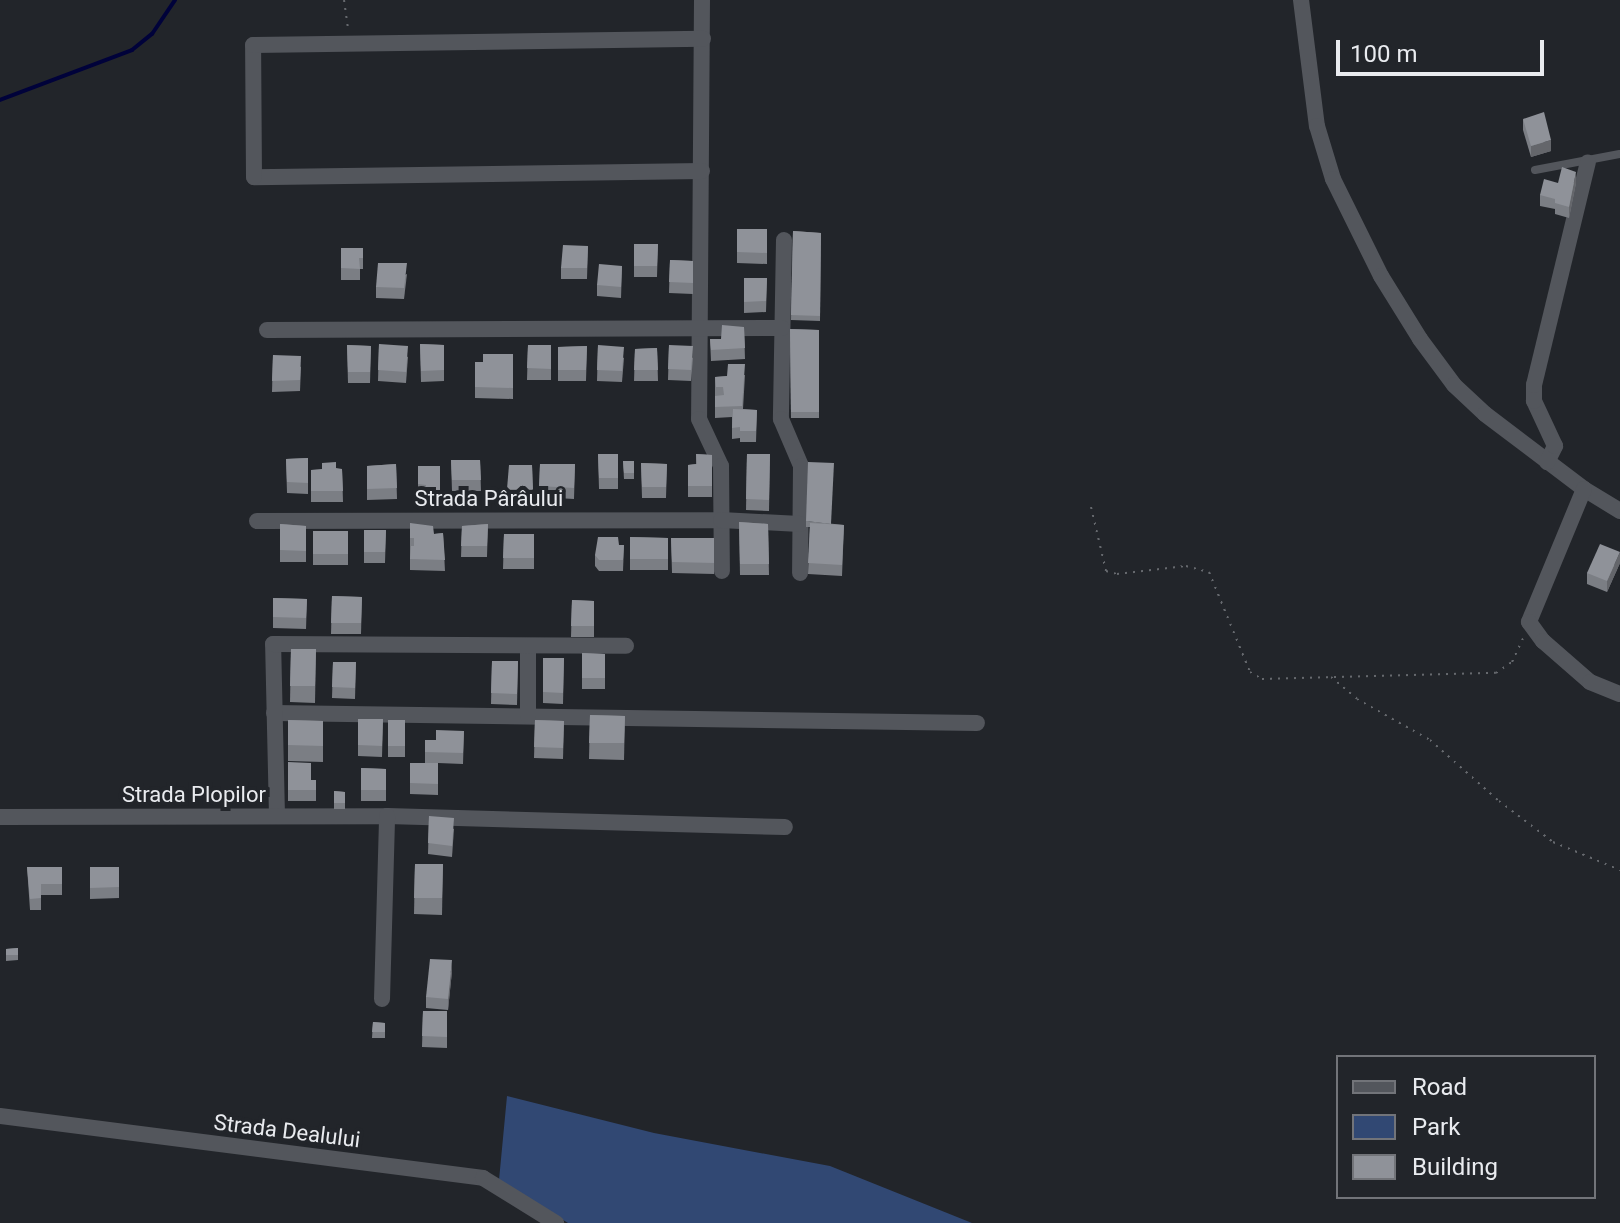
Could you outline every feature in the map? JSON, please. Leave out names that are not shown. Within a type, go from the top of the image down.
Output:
[{"type":"street","points":[[702,0],[699,419],[721,466],[722,571]]},
{"type":"street","points":[[1301,0],[1317,126],[1333,179],[1381,276],[1420,339],[1454,385],[1547,462],[1620,511]]},
{"type":"street","points":[[702,171],[254,177],[253,45],[703,39]]},
{"type":"street","points":[[1547,462],[1555,446],[1534,401],[1534,385],[1588,162]]},
{"type":"street","points":[[784,240],[781,419],[801,466],[800,573]]},
{"type":"street","points":[[267,330],[782,328]]},
{"type":"street","points":[[1584,489],[1529,622],[1543,641],[1590,682],[1620,694]]},
{"type":"street","name":"Strada Pârâului","points":[[257,521],[721,520],[800,524]]},
{"type":"street","points":[[277,816],[273,644],[626,646]]},
{"type":"street","points":[[528,646],[528,716]]},
{"type":"street","points":[[274,713],[977,723]]},
{"type":"street","points":[[382,999],[387,816]]},
{"type":"street","name":"Strada Plopilor","points":[[0,817],[387,816],[785,827]]},
{"type":"street","name":"Strada Dealului","points":[[0,1116],[483,1178],[556,1223]]},
{"type":"lane","points":[[1535,170],[1620,154]]},
{"type":"path","points":[[344,0],[350,44]]},
{"type":"path","points":[[1091,507],[1106,571],[1117,574],[1186,566],[1209,572],[1253,676],[1496,673],[1512,662],[1529,622]]},
{"type":"path","points":[[1331,677],[1357,699],[1430,740],[1499,801],[1553,842],[1620,870]]},
{"type":"green space","points":[[507,1096],[654,1133],[830,1166],[972,1223],[568,1223],[499,1180]]},
{"type":"building","points":[[1544,112],[1551,140],[1531,146],[1523,119]]},
{"type":"building","points":[[1562,167],[1576,172],[1569,207],[1540,195],[1544,179],[1558,183]]},
{"type":"building","points":[[737,229],[767,229],[767,253],[737,252]]},
{"type":"building","points":[[793,231],[821,233],[820,316],[791,315]]},
{"type":"building","points":[[634,244],[658,244],[657,266],[634,266]]},
{"type":"building","points":[[563,245],[588,246],[587,268],[561,268]]},
{"type":"building","points":[[341,248],[363,248],[363,258],[359,258],[360,269],[341,268]]},
{"type":"building","points":[[670,260],[693,261],[693,283],[669,282]]},
{"type":"building","points":[[378,263],[407,263],[404,288],[376,287]]},
{"type":"building","points":[[599,264],[622,266],[621,287],[597,285]]},
{"type":"building","points":[[744,278],[767,278],[766,301],[744,302]]},
{"type":"building","points":[[722,325],[744,327],[745,348],[711,350],[710,339],[721,339]]},
{"type":"building","points":[[790,329],[819,330],[819,412],[791,412]]},
{"type":"building","points":[[379,344],[408,346],[406,372],[378,370]]},
{"type":"building","points":[[420,344],[444,345],[444,370],[421,371]]},
{"type":"building","points":[[347,345],[371,346],[370,372],[348,372]]},
{"type":"building","points":[[528,345],[551,345],[551,369],[527,368]]},
{"type":"building","points":[[598,345],[624,347],[622,371],[597,370]]},
{"type":"building","points":[[669,345],[693,346],[691,370],[668,369]]},
{"type":"building","points":[[587,346],[586,370],[558,370],[558,347]]},
{"type":"building","points":[[657,348],[658,370],[634,370],[635,349]]},
{"type":"building","points":[[483,354],[513,354],[513,388],[475,387],[475,362],[483,362]]},
{"type":"building","points":[[273,355],[301,356],[300,380],[272,381]]},
{"type":"building","points":[[728,364],[745,364],[742,406],[715,407],[715,396],[724,395],[723,387],[716,387],[715,377],[727,376]]},
{"type":"building","points":[[733,409],[757,410],[756,431],[732,428]]},
{"type":"building","points":[[598,454],[618,454],[618,478],[599,478]]},
{"type":"building","points":[[696,454],[712,455],[712,486],[688,486],[688,465],[697,464]]},
{"type":"building","points":[[747,454],[770,454],[769,500],[746,499]]},
{"type":"building","points":[[308,458],[308,483],[287,482],[286,459]]},
{"type":"building","points":[[451,460],[480,460],[481,480],[452,480]]},
{"type":"building","points":[[623,461],[634,461],[634,473],[624,473]]},
{"type":"building","points":[[336,462],[336,468],[342,469],[343,491],[311,491],[311,470],[322,469],[322,463]]},
{"type":"building","points":[[808,462],[834,463],[831,524],[806,521]]},
{"type":"building","points":[[641,463],[667,464],[666,487],[642,487]]},
{"type":"building","points":[[396,464],[397,488],[367,489],[367,466]]},
{"type":"building","points":[[540,464],[575,464],[574,488],[539,486]]},
{"type":"building","points":[[509,465],[532,465],[533,489],[507,489]]},
{"type":"building","points":[[418,466],[440,466],[440,494],[425,494],[426,485],[418,484]]},
{"type":"building","points":[[739,522],[768,524],[769,564],[740,564]]},
{"type":"building","points":[[410,523],[433,526],[434,534],[443,533],[445,560],[410,559],[414,538],[410,538]]},
{"type":"building","points":[[810,523],[844,525],[842,565],[808,563]]},
{"type":"building","points":[[280,524],[306,526],[306,551],[280,550]]},
{"type":"building","points":[[488,524],[487,546],[461,546],[462,526]]},
{"type":"building","points":[[364,530],[386,530],[385,552],[364,552]]},
{"type":"building","points":[[313,531],[348,531],[348,554],[313,554]]},
{"type":"building","points":[[504,534],[534,534],[534,558],[503,558]]},
{"type":"building","points":[[598,537],[618,537],[619,545],[624,545],[623,560],[599,560],[595,555]]},
{"type":"building","points":[[630,537],[668,538],[668,559],[630,559]]},
{"type":"building","points":[[671,538],[714,538],[714,563],[672,562]]},
{"type":"building","points":[[1600,544],[1620,552],[1607,581],[1587,573]]},
{"type":"building","points":[[332,596],[362,597],[361,623],[331,623]]},
{"type":"building","points":[[273,598],[307,599],[306,618],[273,617]]},
{"type":"building","points":[[572,600],[594,601],[594,626],[571,626]]},
{"type":"building","points":[[291,649],[316,649],[315,686],[290,686]]},
{"type":"building","points":[[582,653],[605,654],[605,678],[582,678]]},
{"type":"building","points":[[543,658],[564,658],[563,693],[543,692]]},
{"type":"building","points":[[492,661],[518,661],[517,694],[491,693]]},
{"type":"building","points":[[333,662],[356,662],[355,688],[332,687]]},
{"type":"building","points":[[590,715],[625,716],[624,743],[589,743]]},
{"type":"building","points":[[358,719],[383,719],[382,746],[358,745]]},
{"type":"building","points":[[288,720],[323,721],[323,746],[288,745]]},
{"type":"building","points":[[388,720],[405,720],[405,746],[388,746]]},
{"type":"building","points":[[535,720],[564,721],[563,748],[534,747]]},
{"type":"building","points":[[436,730],[464,731],[463,753],[425,752],[425,740],[436,740]]},
{"type":"building","points":[[288,762],[311,763],[311,780],[316,780],[316,790],[288,790]]},
{"type":"building","points":[[410,763],[438,763],[438,784],[410,783]]},
{"type":"building","points":[[361,768],[386,769],[386,790],[361,790]]},
{"type":"building","points":[[334,791],[345,792],[345,803],[334,803]]},
{"type":"building","points":[[429,816],[454,818],[452,846],[428,843]]},
{"type":"building","points":[[415,864],[443,864],[442,898],[414,898]]},
{"type":"building","points":[[27,867],[62,867],[62,884],[41,884],[41,898],[30,899]]},
{"type":"building","points":[[90,867],[119,867],[119,887],[90,888]]},
{"type":"building","points":[[18,948],[18,955],[6,955],[6,949]]},
{"type":"building","points":[[430,959],[452,960],[448,999],[426,997]]},
{"type":"building","points":[[423,1011],[447,1011],[447,1037],[422,1036]]},
{"type":"building","points":[[373,1022],[385,1023],[385,1032],[372,1032]]},
{"type":"waterway","points":[[0,100],[132,50],[152,34],[175,0]]}]
